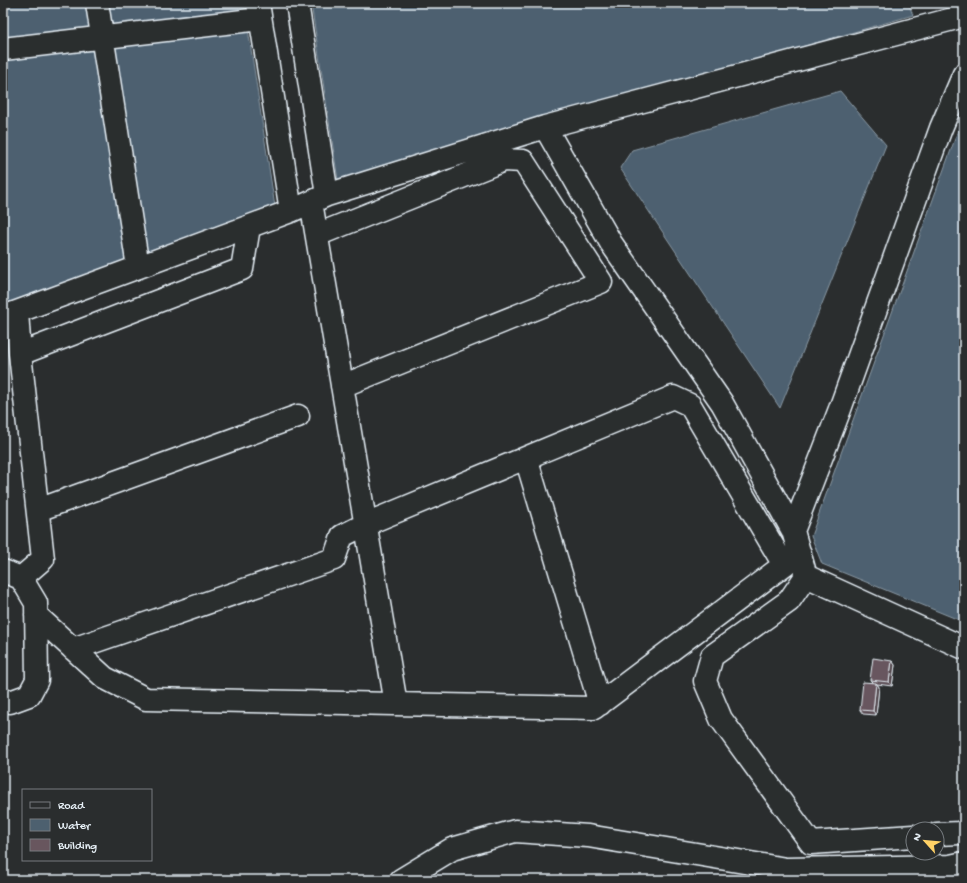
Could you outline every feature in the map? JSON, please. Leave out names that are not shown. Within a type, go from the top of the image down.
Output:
[{"type":"street","points":[[97,3],[138,267]]},
{"type":"street","points":[[297,3],[319,199],[317,235],[396,704]]},
{"type":"street","points":[[3,49],[102,37],[259,11],[291,211]]},
{"type":"street","points":[[3,700],[10,702],[29,695],[37,680],[36,603],[12,574],[43,559],[20,354],[10,314],[291,211],[319,199],[545,127],[964,16]]},
{"type":"street","points":[[792,559],[793,531],[840,409],[941,128],[964,74]]},
{"type":"street","points":[[545,127],[611,243],[722,403],[793,531]]},
{"type":"street","points":[[317,235],[504,160],[523,161],[601,282],[342,386]]},
{"type":"street","points":[[20,354],[242,269],[249,226]]},
{"type":"street","points":[[73,649],[334,559],[342,536],[366,524],[673,397],[690,405],[792,559],[806,576],[964,648]]},
{"type":"street","points":[[38,510],[298,416]]},
{"type":"street","points":[[526,458],[600,704]]},
{"type":"street","points":[[36,615],[105,678],[146,699],[594,708],[792,559]]},
{"type":"street","points":[[806,576],[789,601],[712,656],[705,681],[721,718],[811,843],[905,837]]},
{"type":"street","points":[[401,880],[452,849],[515,831],[588,836],[786,869],[950,866],[964,863]]},
{"type":"street","points":[[945,834],[960,833],[964,831]]},
{"type":"street","points":[[830,842],[832,868]]},
{"type":"water","points":[[3,3],[244,3],[275,207],[3,309]]},
{"type":"water","points":[[311,3],[908,3],[913,15],[338,180]]},
{"type":"water","points":[[840,91],[886,145],[780,408],[620,168],[632,150]]},
{"type":"water","points":[[964,114],[964,622],[822,564],[811,536]]},
{"type":"building","points":[[873,658],[892,661],[889,682],[870,680]]},
{"type":"building","points":[[863,682],[876,683],[873,711],[860,710]]}]
